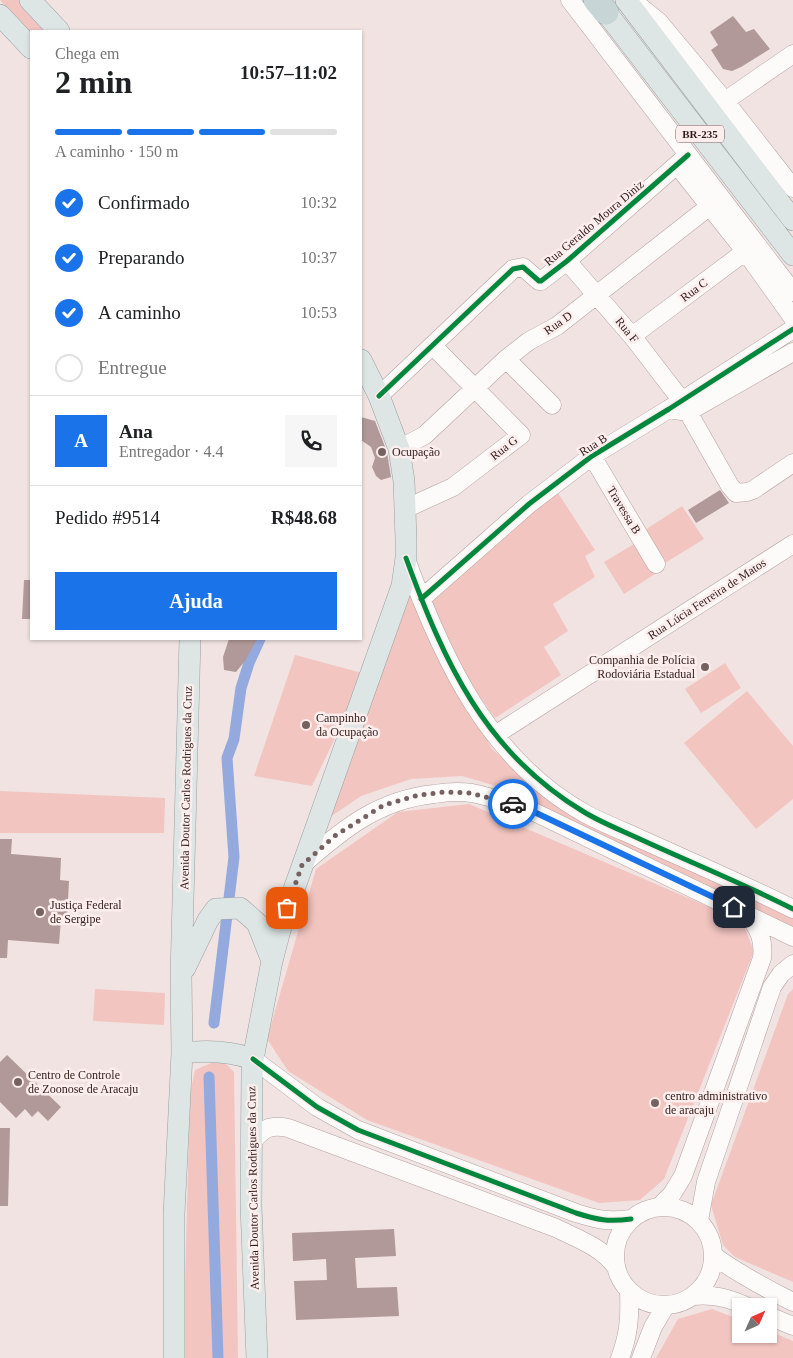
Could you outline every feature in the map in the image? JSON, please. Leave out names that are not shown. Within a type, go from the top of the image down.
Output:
[{"type":"main road","points":[[30,0],[58,30]]},
{"type":"main road","name":"BR-235","points":[[609,4],[793,220]]},
{"type":"main road","name":"BR-235","points":[[609,4],[793,255]]},
{"type":"main road","points":[[0,15],[30,47]]},
{"type":"main road","name":"Avenida Doutor Carlos Rodrigues da Cruz","points":[[257,1358],[251,1206],[253,1059],[272,962],[282,923],[402,586],[406,558],[404,481],[399,449],[380,396],[362,362]]},
{"type":"main road","name":"Avenida Doutor Carlos Rodrigues da Cruz","points":[[174,1358],[174,1214],[182,1053],[182,975],[190,640]]},
{"type":"main road","points":[[182,975],[208,920],[216,909],[240,908],[257,923],[272,962]]},
{"type":"main road","points":[[182,1053],[215,1051],[253,1059]]},
{"type":"street","points":[[570,0],[683,160],[715,202],[751,248],[793,292]]},
{"type":"street","points":[[632,0],[659,22],[725,101],[793,188]]},
{"type":"street","points":[[725,101],[793,54]]},
{"type":"street","name":"Rua Geraldo Moura Diniz","points":[[380,396],[516,267],[523,267],[539,281],[567,261],[683,160]]},
{"type":"street","name":"Rua D","points":[[399,449],[425,435],[506,359],[532,339],[552,330],[715,202]]},
{"type":"street","points":[[751,248],[793,318]]},
{"type":"street","name":"Rua C","points":[[632,336],[751,248]]},
{"type":"street","name":"Rua F","points":[[567,261],[632,336],[730,486],[736,492],[753,490],[793,464]]},
{"type":"street","name":"Rua B","points":[[680,407],[793,329]]},
{"type":"street","name":"Rua G","points":[[405,509],[453,487],[520,435],[433,346]]},
{"type":"street","name":"Rua B","points":[[421,599],[529,504],[592,456],[680,407],[793,352]]},
{"type":"street","points":[[506,359],[552,404]]},
{"type":"street","name":"Travessa B","points":[[592,456],[656,564]]},
{"type":"street","name":"Rua Lúcia Ferreira de Matos","points":[[495,735],[793,544]]},
{"type":"street","points":[[406,558],[445,656],[470,700],[510,753],[541,783],[586,814],[793,909]]},
{"type":"street","points":[[302,865],[336,835],[384,805],[419,795],[445,792],[470,793],[530,810],[793,937]]},
{"type":"street","points":[[660,1206],[672,1194],[683,1176],[762,958],[763,945],[761,935],[749,915]]},
{"type":"street","points":[[700,1221],[706,1182],[772,987],[781,974],[793,964]]},
{"type":"street","points":[[253,1059],[317,1107],[358,1130],[576,1213],[605,1221],[631,1219]]},
{"type":"street","points":[[251,1143],[261,1132],[268,1128],[277,1126],[288,1128],[556,1228],[608,1256],[616,1267],[621,1280],[630,1291],[640,1299],[653,1304],[681,1303],[694,1296],[704,1285],[712,1271],[714,1256],[712,1243],[700,1221],[688,1212],[674,1207],[660,1206],[644,1210],[631,1219],[620,1233],[615,1250],[616,1267]]},
{"type":"street","points":[[714,1256],[756,1284],[793,1302]]},
{"type":"street","points":[[620,1358],[630,1325],[630,1291]]},
{"type":"street","points":[[694,1296],[724,1297],[732,1300]]},
{"type":"street","points":[[641,1358],[653,1327],[666,1305]]},
{"type":"street","points":[[778,1320],[793,1326]]},
{"type":"shaded area","points":[[0,0],[28,0],[57,30],[30,30],[30,33]]},
{"type":"shaded area","points":[[556,490],[595,550],[585,556],[595,577],[553,604],[568,631],[544,647],[561,675],[495,718],[453,659],[431,603]]},
{"type":"shaded area","points":[[682,506],[704,539],[665,563],[645,530]]},
{"type":"shaded area","points":[[639,541],[658,572],[624,594],[604,562]]},
{"type":"shaded area","points":[[406,583],[444,667],[493,750],[525,778],[793,917],[793,932],[510,790],[462,776],[411,779],[361,796],[320,824]]},
{"type":"shaded area","name":"Campinho da Ocupação","points":[[295,655],[366,674],[312,786],[254,776]]},
{"type":"shaded area","points":[[725,663],[741,688],[701,713],[685,689]]},
{"type":"shaded area","points":[[747,691],[793,746],[793,799],[756,829],[684,743]]},
{"type":"shaded area","points":[[0,791],[165,798],[164,833],[0,833]]},
{"type":"shaded area","points":[[469,804],[742,921],[754,951],[664,1179],[640,1200],[599,1203],[367,1120],[288,1071],[267,1039],[316,869],[398,812]]},
{"type":"shaded area","points":[[95,989],[165,993],[164,1025],[93,1021]]},
{"type":"shaded area","points":[[793,989],[793,1282],[735,1257],[723,1245],[711,1205],[788,994]]},
{"type":"shaded area","points":[[221,1059],[234,1072],[238,1358],[183,1358],[190,1095],[195,1070]]},
{"type":"shaded area","points":[[712,1309],[732,1317],[732,1343],[777,1343],[778,1335],[793,1341],[793,1358],[656,1358],[678,1319]]},
{"type":"building","points":[[733,16],[746,32],[754,29],[770,49],[732,71],[723,69],[711,50],[718,45],[710,32]]},
{"type":"building","name":"Ocupação","points":[[362,417],[375,421],[387,452],[391,477],[381,480],[376,476],[372,467],[375,458],[371,447],[362,441]]},
{"type":"building","points":[[720,490],[729,503],[696,523],[688,510]]},
{"type":"building","points":[[24,580],[30,580],[30,619],[22,619]]},
{"type":"building","points":[[229,640],[256,640],[245,661],[236,672],[224,670],[223,657]]},
{"type":"building","points":[[0,839],[12,839],[11,854],[61,858],[60,880],[69,881],[67,919],[61,919],[59,944],[8,940],[7,958],[0,958]]},
{"type":"building","name":"Centro de Controle de Zoonose de Aracaju","points":[[7,1055],[61,1107],[48,1121],[38,1111],[32,1117],[25,1109],[16,1118],[0,1102],[0,1062]]},
{"type":"building","points":[[0,1128],[10,1128],[8,1206],[0,1206]]},
{"type":"building","points":[[394,1229],[396,1256],[355,1258],[357,1288],[397,1287],[399,1316],[296,1320],[294,1281],[327,1280],[326,1259],[293,1261],[292,1233]]},
{"type":"waterway","points":[[214,1023],[234,857],[227,758],[234,739],[241,688],[249,663],[260,640]]},
{"type":"waterway","points":[[209,1077],[218,1358]]},
{"type":"cycle path","points":[[379,396],[513,269],[523,267],[541,281],[567,261],[688,155]]},
{"type":"cycle path","points":[[421,599],[529,504],[592,456],[793,329]]},
{"type":"cycle path","points":[[406,558],[420,596],[453,669],[472,702],[494,733],[520,762],[549,788],[591,816],[793,909]]},
{"type":"cycle path","points":[[253,1059],[317,1107],[358,1130],[576,1213],[603,1220],[631,1219]]},
{"type":"way so far","points":[[287,908],[302,865],[336,835],[384,805],[419,795],[445,792],[470,793],[513,804]]},
{"type":"place","name":"Ocupação","points":[[382,452]]},
{"type":"place","name":"Companhia de Polícia Rodoviária Estadual","points":[[705,667]]},
{"type":"place","name":"Campinho da Ocupação","points":[[306,725]]},
{"type":"place","name":"Justiça Federal de Sergipe","points":[[40,912]]},
{"type":"place","name":"Centro de Controle de Zoonose de Aracaju","points":[[18,1082]]},
{"type":"place","name":"centro administrativo de aracaju","points":[[655,1103]]},
{"type":"route","points":[[513,804],[608,846],[734,907]]}]
